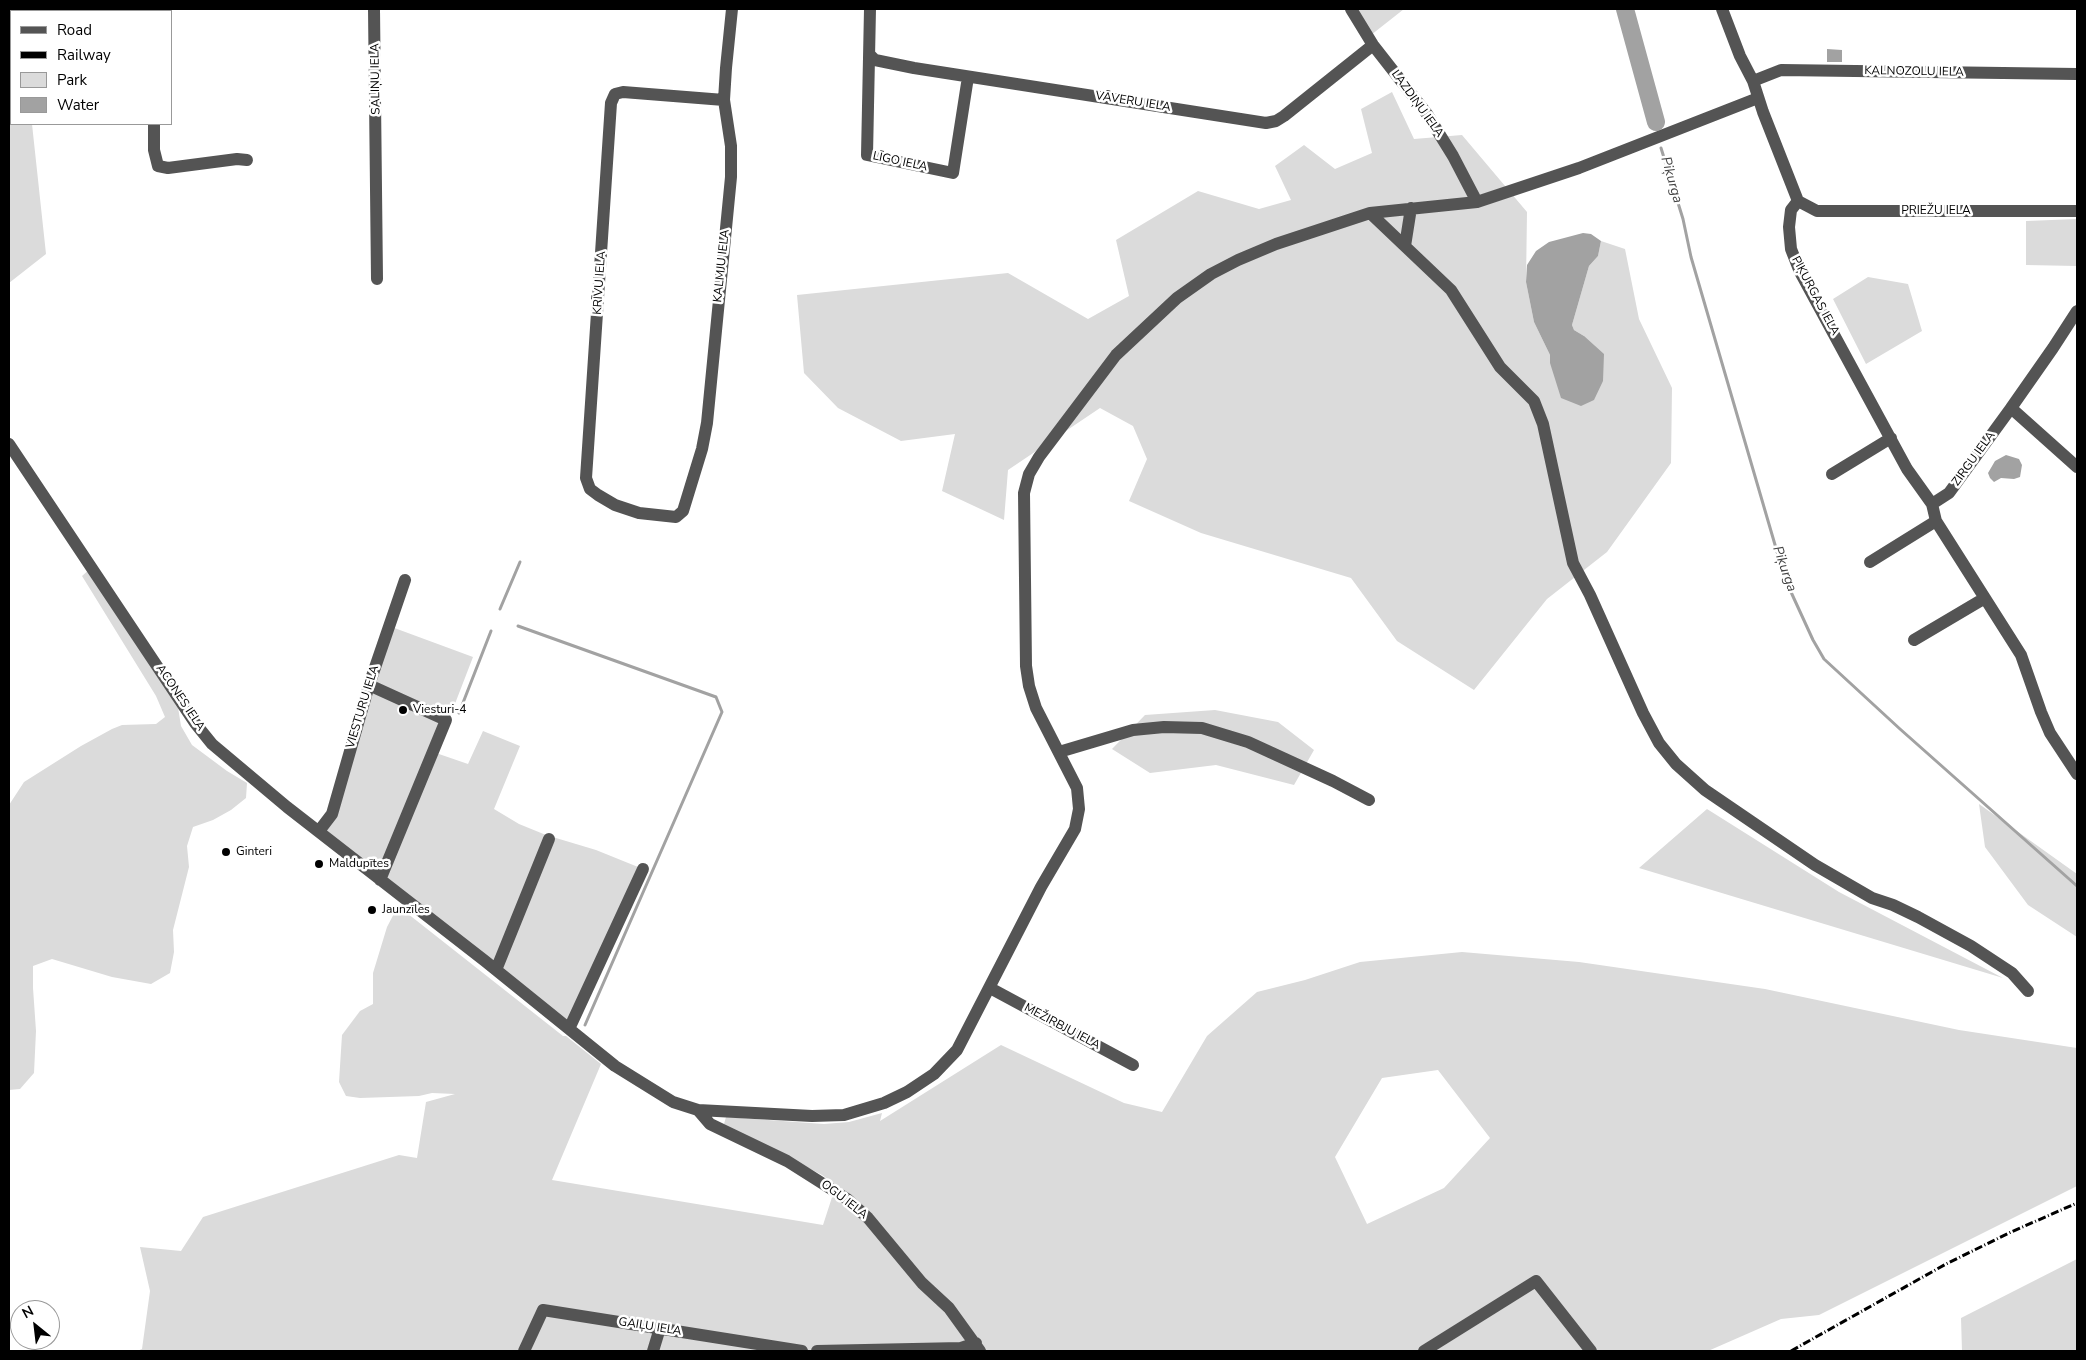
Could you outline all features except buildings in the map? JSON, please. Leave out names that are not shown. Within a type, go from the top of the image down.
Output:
[{"type":"street","name":"SALIŅU IELA","points":[[374,9],[377,279]]},
{"type":"street","name":"KALMJU IELA","points":[[676,517],[683,512],[702,449],[707,423],[731,177],[731,146],[727,109],[724,100],[732,9]]},
{"type":"street","name":"LĪGO IELA","points":[[870,9],[866,155],[953,173],[968,77]]},
{"type":"street","name":"LAZDIŅU IELA","points":[[1351,9],[1373,45],[1427,114],[1453,156],[1477,202]]},
{"type":"street","points":[[1722,9],[1740,56],[1753,81],[1798,201]]},
{"type":"street","name":"VĀVERU IELA","points":[[870,56],[875,60],[895,65],[1266,123],[1276,121],[1284,116],[1373,45]]},
{"type":"street","name":"KALNOZOLU IELA","points":[[1753,81],[1781,70],[2077,74]]},
{"type":"street","name":"KRĪVU IELA","points":[[676,517],[639,513],[615,505],[590,488],[586,478],[611,103],[615,94],[623,92],[724,100]]},
{"type":"street","points":[[698,1110],[812,1116],[844,1115],[884,1103],[908,1092],[934,1074],[957,1050],[1041,887],[1075,829],[1079,809],[1076,788],[1036,708],[1029,686],[1026,666],[1024,493],[1029,474],[1039,457],[1116,355],[1185,293],[1211,274],[1276,244],[1370,213],[1477,202],[1579,168],[1758,98]]},
{"type":"street","points":[[154,125],[154,150],[158,166],[168,168],[237,158],[247,160]]},
{"type":"street","name":"PRIEŽU IELA","points":[[1798,201],[1817,211],[2077,211]]},
{"type":"street","name":"PIĶURGAS IELA","points":[[1798,201],[1791,210],[1789,227],[1791,249],[1800,272],[1907,468],[1932,504],[1936,521],[2021,656],[2047,726],[2077,774]]},
{"type":"street","points":[[1405,246],[1411,208]]},
{"type":"street","points":[[1370,213],[1451,290],[1500,367],[1534,401],[1543,424],[1573,563],[1596,606],[1643,712],[1660,743],[1671,757],[1704,790],[1815,865],[1872,898],[1918,917],[1971,946],[2012,973],[2028,991]]},
{"type":"street","name":"ZIRGU IELA","points":[[1932,504],[1949,493],[2011,408],[2077,311]]},
{"type":"street","points":[[2011,408],[2077,467]]},
{"type":"street","points":[[1832,474],[1891,438]]},
{"type":"street","name":"ACONES IELA","points":[[9,444],[195,723],[212,744],[286,807],[496,970],[615,1066],[644,1086],[673,1102],[698,1110]]},
{"type":"street","points":[[1870,562],[1936,521]]},
{"type":"street","name":"VIESTURU IELA","points":[[319,831],[332,814],[369,684],[405,580]]},
{"type":"street","points":[[1914,640],[1986,598]]},
{"type":"street","points":[[369,684],[446,720],[380,880]]},
{"type":"street","points":[[1059,752],[1133,730],[1164,727],[1202,728],[1248,742],[1369,800]]},
{"type":"street","points":[[496,970],[549,839]]},
{"type":"street","points":[[569,1029],[643,869]]},
{"type":"street","name":"MEŽIRBJU IELA","points":[[990,988],[1133,1065]]},
{"type":"street","name":"OGU IELA","points":[[698,1110],[710,1124],[787,1161],[847,1199],[868,1218],[922,1284],[949,1308],[978,1347]]},
{"type":"street","points":[[1424,1351],[1536,1281],[1591,1351]]},
{"type":"street","name":"GAIĻU IELA","points":[[524,1351],[543,1310],[802,1351]]},
{"type":"street","points":[[653,1351],[660,1328]]},
{"type":"street","points":[[816,1351],[978,1347]]},
{"type":"green space","points":[[9,9],[21,9],[10,10],[10,125],[32,125],[46,254],[9,283]]},
{"type":"green space","points":[[1355,9],[1404,9],[1371,35]]},
{"type":"green space","points":[[1392,92],[1414,139],[1462,135],[1527,212],[1526,282],[1534,322],[1550,355],[1550,363],[1584,336],[1574,330],[1572,325],[1589,266],[1598,256],[1601,241],[1625,249],[1639,319],[1672,388],[1671,463],[1607,552],[1547,599],[1474,690],[1397,641],[1351,578],[1201,533],[1129,501],[1147,459],[1133,426],[1100,408],[1008,470],[1004,520],[942,491],[955,434],[901,441],[838,408],[804,373],[797,295],[1008,273],[1088,319],[1129,296],[1116,240],[1198,191],[1259,209],[1291,200],[1275,166],[1304,145],[1335,169],[1372,153],[1361,109]]},
{"type":"green space","points":[[2077,219],[2077,266],[2026,265],[2026,221]]},
{"type":"green space","points":[[1868,277],[1908,284],[1922,331],[1866,364],[1833,299]]},
{"type":"green space","points":[[92,567],[177,701],[181,726],[192,745],[247,783],[246,798],[231,810],[213,820],[193,827],[187,846],[189,867],[173,930],[174,952],[170,973],[151,984],[112,977],[52,959],[33,966],[36,1031],[34,1073],[20,1089],[9,1090],[9,805],[24,782],[81,746],[122,725],[156,724],[165,717],[156,696],[82,576]]},
{"type":"green space","points":[[389,626],[473,657],[436,753],[468,764],[483,731],[520,746],[494,809],[519,824],[546,835],[596,850],[643,869],[569,1029],[319,831],[332,814]]},
{"type":"green space","points":[[1215,710],[1278,722],[1314,750],[1294,785],[1216,765],[1150,773],[1112,749],[1145,715]]},
{"type":"green space","points":[[1979,804],[2077,874],[2077,937],[2028,905],[1985,847]]},
{"type":"green space","points":[[1707,809],[1839,892],[2003,978],[1639,868]]},
{"type":"green space","points":[[398,906],[601,1064],[552,1180],[823,1225],[836,1185],[822,1175],[724,1124],[726,1117],[824,1124],[849,1122],[882,1113],[880,1121],[1001,1045],[1124,1103],[1162,1112],[1207,1036],[1257,992],[1305,980],[1360,962],[1462,952],[1579,962],[1765,989],[1959,1030],[2077,1048],[2077,1186],[1819,1315],[1781,1319],[1708,1351],[137,1351],[142,1349],[150,1291],[140,1247],[181,1251],[203,1217],[399,1155],[417,1158],[426,1102],[455,1094],[432,1093],[419,1096],[360,1098],[346,1096],[339,1082],[342,1035],[360,1011],[373,1004],[373,973],[387,927]],"holes":[[[1438,1070],[1490,1138],[1444,1188],[1367,1224],[1335,1157],[1382,1078]]]},
{"type":"green space","points":[[2077,1259],[2077,1351],[1962,1351],[1961,1318]]},
{"type":"water","points":[[1827,49],[1842,50],[1842,62],[1827,62]]},
{"type":"water","points":[[1583,233],[1591,234],[1601,241],[1598,256],[1589,266],[1572,325],[1574,330],[1584,336],[1604,354],[1603,381],[1594,400],[1581,406],[1561,398],[1550,363],[1550,355],[1534,322],[1526,282],[1527,265],[1536,251],[1549,242]]},
{"type":"water","points":[[2006,455],[2019,459],[2022,465],[2020,477],[2014,479],[2001,478],[1994,482],[1988,473],[1995,461]]},
{"type":"waterway","name":"Piķurga","points":[[1625,9],[1656,122]]},
{"type":"waterway","name":"Piķurga","points":[[1661,148],[1683,219],[1691,257],[1785,579],[1813,640],[1824,659],[2077,886]]},
{"type":"waterway","points":[[500,609],[520,562]]},
{"type":"waterway","points":[[518,626],[716,697],[722,712],[585,1025]]},
{"type":"waterway","points":[[459,713],[491,631]]},
{"type":"railway","points":[[1791,1351],[1946,1264],[2011,1232],[2077,1203]]},
{"type":"place","name":"Viesturi-4","points":[[403,710]]},
{"type":"place","name":"Ginteri","points":[[226,852]]},
{"type":"place","name":"Maldupītes","points":[[319,864]]},
{"type":"place","name":"Jaunzīles","points":[[372,910]]}]
